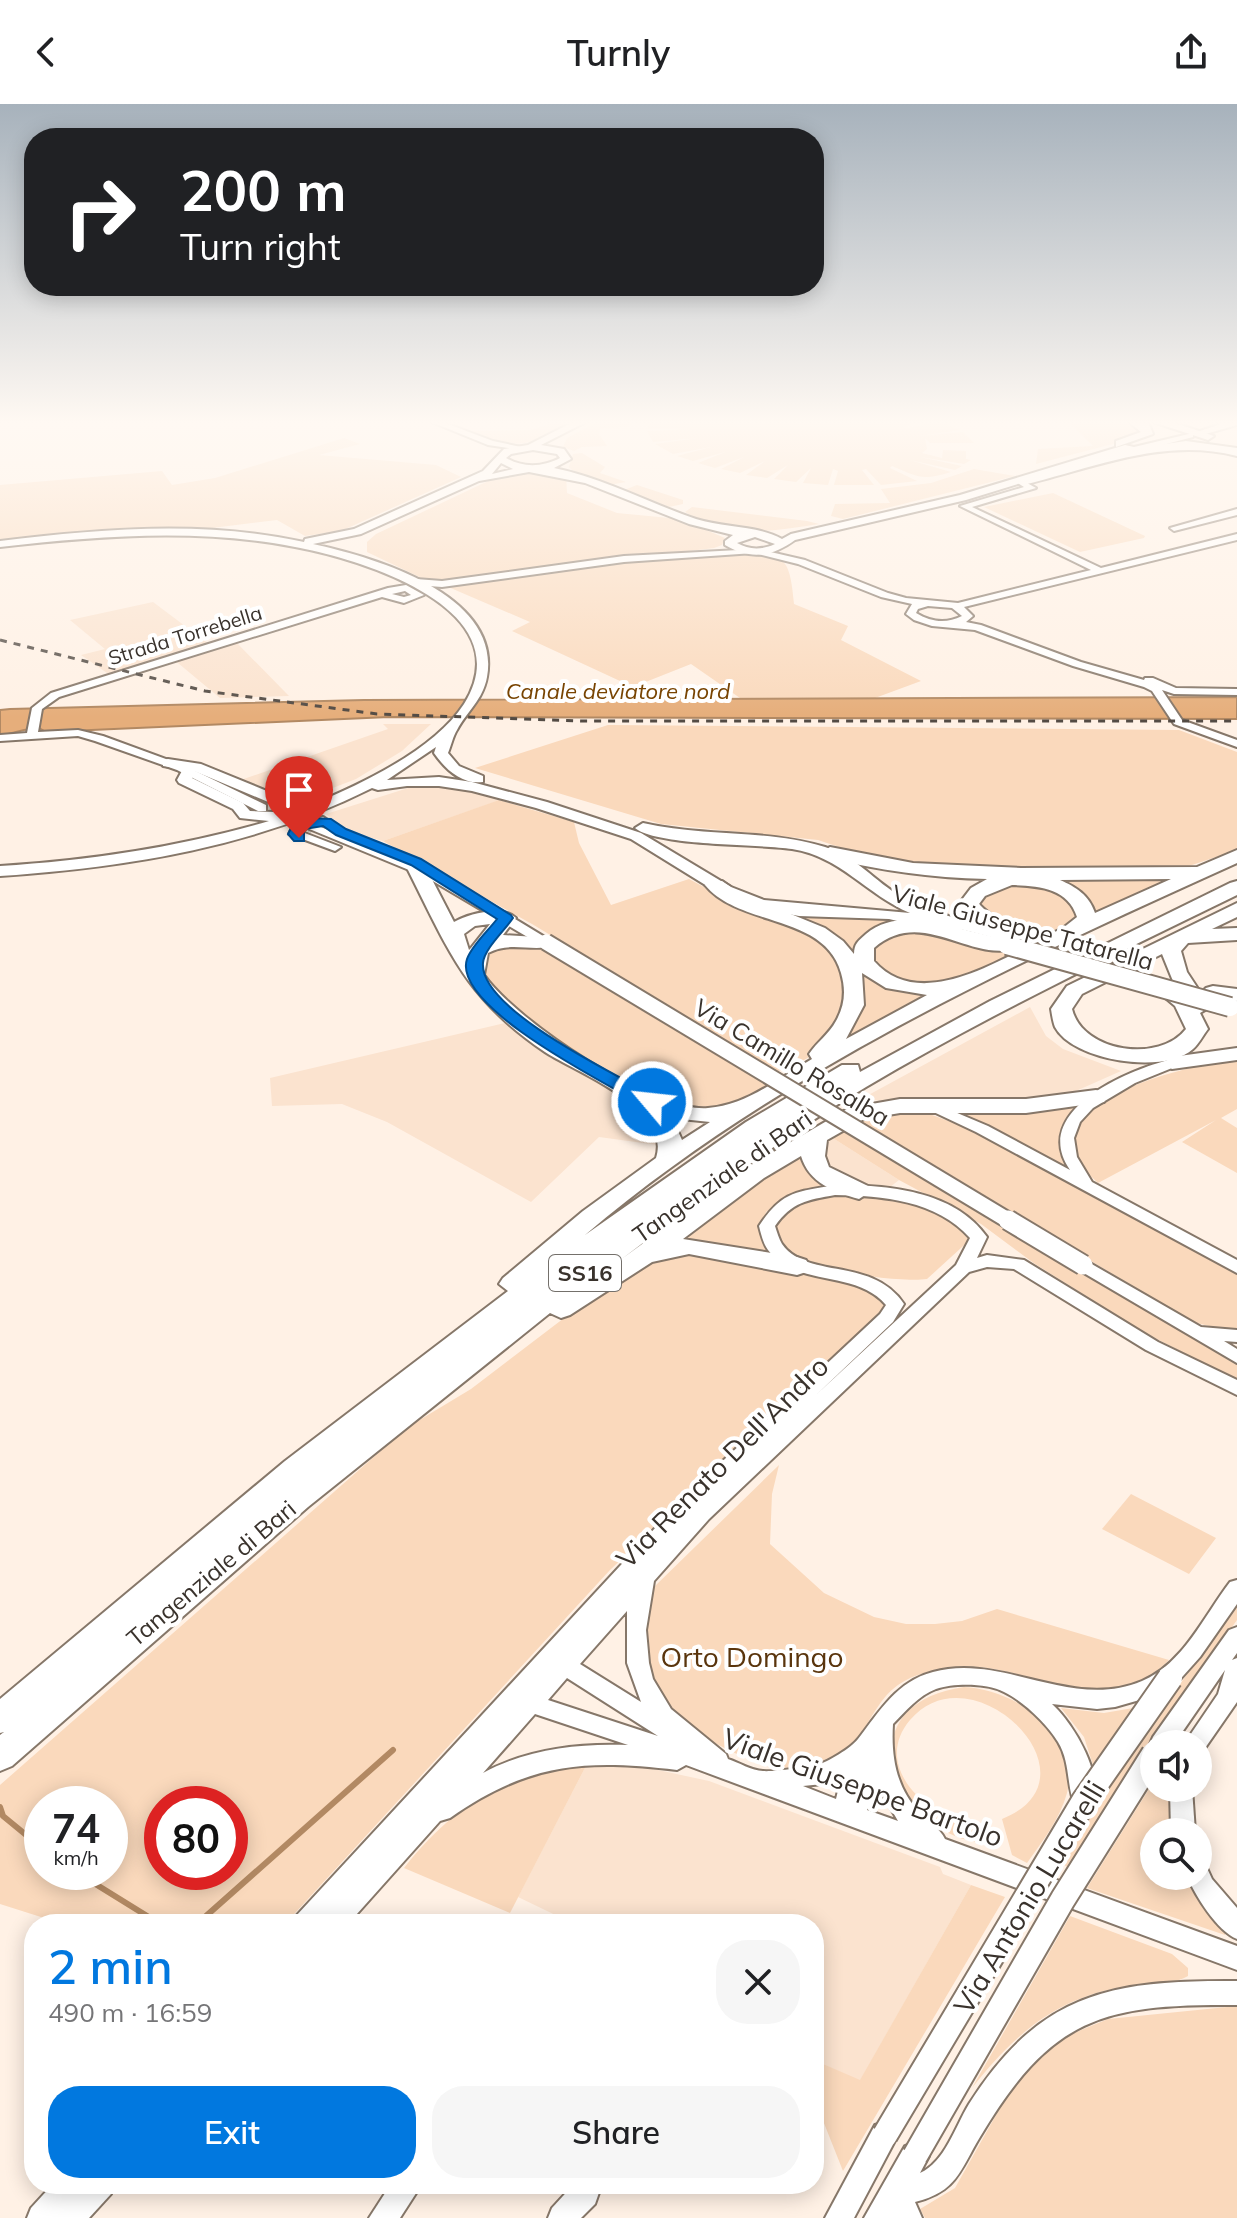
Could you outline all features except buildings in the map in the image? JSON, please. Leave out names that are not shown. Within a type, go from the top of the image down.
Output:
[{"type":"highway","points":[[830,853],[884,867],[935,873],[1139,874],[1226,870]]},
{"type":"highway","points":[[463,1338],[496,1299],[543,1256],[666,1163],[747,1107],[796,1077],[991,974],[1056,942],[1226,870],[1237,856]]},
{"type":"highway","name":"Tangenziale di Bari","points":[[0,1719],[121,1613],[463,1338],[730,1145],[828,1082],[1226,870]]},
{"type":"highway","points":[[424,871],[452,937],[495,1002],[519,1023],[634,1094],[685,1115],[706,1115],[747,1107]]},
{"type":"highway","points":[[1011,942],[968,905],[972,895],[983,886],[1026,879],[1064,888],[1084,902],[1087,919],[1056,942]]},
{"type":"highway","points":[[715,885],[731,899],[808,927],[830,942],[851,968],[856,990],[847,1022],[796,1077]]},
{"type":"highway","name":"Tangenziale di Bari","points":[[0,1756],[145,1627],[487,1345],[673,1209],[856,1083],[1026,991],[1237,887]]},
{"type":"highway","points":[[1167,990],[1184,1003],[1197,1029],[1194,1039],[1171,1053],[1133,1055],[1094,1046],[1069,1032],[1059,1012],[1061,1002],[1074,990],[1237,909]]},
{"type":"highway","points":[[452,937],[457,928],[471,921],[506,918]]},
{"type":"highway","points":[[475,973],[475,959],[506,918]]},
{"type":"highway","points":[[991,974],[957,987],[909,988],[875,974],[862,955],[870,939],[907,927],[1011,942]]},
{"type":"highway","points":[[1172,1063],[1197,1051],[1210,1030],[1172,961],[1171,951],[1182,937],[1237,934]]},
{"type":"highway","points":[[484,946],[511,939],[546,942]]},
{"type":"highway","points":[[1213,992],[1235,1003]]},
{"type":"highway","points":[[634,1094],[667,1126],[672,1145],[666,1163]]},
{"type":"highway","points":[[425,1396],[459,1382],[638,1260],[755,1173],[818,1133],[857,1113],[878,1108],[1026,1106],[1096,1097]]},
{"type":"highway","points":[[818,1133],[811,1148],[817,1168],[833,1181],[859,1191]]},
{"type":"highway","points":[[638,1260],[689,1246],[797,1266]]},
{"type":"main road","points":[[1,547],[135,533],[308,541],[357,532],[384,520]]},
{"type":"main road","points":[[0,868],[55,867],[147,854],[225,837],[344,797],[411,759],[444,729],[478,672],[474,647],[457,611],[363,555],[359,546],[366,535],[398,520]]},
{"type":"main road","points":[[692,520],[716,529],[753,534],[796,533],[852,520]]},
{"type":"main road","points":[[716,529],[729,542],[754,552],[772,551],[796,533]]},
{"type":"main road","points":[[729,542],[753,534],[781,543]]},
{"type":"main road","points":[[1,547],[138,536],[238,540],[338,557],[423,588]]},
{"type":"main road","points":[[259,539],[327,551],[393,571]]},
{"type":"main road","points":[[0,868],[156,847],[277,817],[369,777],[444,729]]},
{"type":"main road","name":"Viale Giuseppe Tatarella","points":[[444,729],[441,753],[454,769],[468,776],[658,832],[770,841],[830,853],[854,867],[887,895],[915,909],[1167,990],[1235,1003]]},
{"type":"main road","points":[[168,763],[197,768],[257,796],[279,801],[283,809],[277,817]]},
{"type":"main road","points":[[187,772],[184,780],[238,806],[245,815],[277,817]]},
{"type":"main road","name":"Viale Giuseppe Tatarella","points":[[344,797],[398,781],[458,782],[661,846],[715,885],[743,899],[784,910],[895,914],[1213,992]]},
{"type":"main road","points":[[21,865],[55,867]]},
{"type":"main road","points":[[1172,1063],[1237,1054]]},
{"type":"street","points":[[993,520],[1102,572]]},
{"type":"street","points":[[1174,528],[1207,520]]},
{"type":"street","points":[[681,554],[754,552],[792,557],[910,604],[927,603],[966,610],[1237,537]]},
{"type":"street","points":[[681,554],[717,549],[729,542]]},
{"type":"street","points":[[781,543],[792,557]]},
{"type":"street","name":"Strada Torrebella","points":[[32,733],[37,708],[66,691],[383,597],[413,598],[423,588],[681,554]]},
{"type":"street","points":[[910,604],[911,614],[918,619],[977,627],[1156,689],[1174,719],[1237,744]]},
{"type":"street","points":[[954,623],[966,610]]},
{"type":"street","points":[[966,610],[977,627]]},
{"type":"street","points":[[1064,659],[1137,674],[1174,691],[1237,692]]},
{"type":"street","points":[[1208,692],[1207,688],[1237,682]]},
{"type":"street","points":[[0,738],[32,733],[89,735],[168,763],[262,808]]},
{"type":"street","points":[[376,853],[362,858],[319,841],[299,838],[296,831],[310,822],[326,822],[341,832],[416,862],[424,871]]},
{"type":"street","name":"Via Camillo Rosalba","points":[[313,828],[424,871],[1237,1357]]},
{"type":"street","points":[[1095,1189],[1074,1168],[1067,1153],[1065,1136],[1072,1123],[1096,1097],[1172,1063]]},
{"type":"street","points":[[931,1107],[982,1129],[1237,1267]]},
{"type":"street","points":[[797,1266],[778,1251],[769,1236],[770,1217],[777,1208],[803,1195],[859,1191],[924,1200],[968,1224],[979,1237],[978,1246],[963,1268]]},
{"type":"street","points":[[963,1268],[987,1261],[1018,1264],[1152,1346],[1237,1388]]},
{"type":"street","name":"Via Renato Dell'Andro","points":[[520,1699],[689,1504],[887,1318],[895,1304],[889,1291],[870,1282],[797,1266]]},
{"type":"street","name":"Via Renato Dell'Andro","points":[[556,1660],[646,1575],[702,1514],[963,1268]]},
{"type":"street","points":[[1195,1331],[1237,1336]]},
{"type":"street","points":[[646,1575],[635,1629],[640,1670],[646,1688],[657,1708],[726,1768]]},
{"type":"street","name":"Via Antonio Lucarelli","points":[[839,2218],[1084,1801],[1237,1588]]},
{"type":"street","points":[[1205,1730],[1228,1698],[1227,1666],[1237,1636]]},
{"type":"street","points":[[556,1660],[726,1768]]},
{"type":"street","points":[[1173,1730],[1227,1666]]},
{"type":"street","points":[[846,1812],[863,1801],[873,1785],[871,1753],[883,1721],[900,1698],[930,1680],[967,1676],[1095,1700],[1115,1699],[1170,1678]]},
{"type":"street","points":[[1008,1683],[1045,1708],[1070,1738],[1080,1762],[1084,1801]]},
{"type":"street","points":[[341,1914],[410,1837],[520,1699]]},
{"type":"street","points":[[315,1914],[520,1699]]},
{"type":"street","name":"Viale Giuseppe Bartolo","points":[[520,1699],[726,1768],[1237,1958]]},
{"type":"street","points":[[410,1837],[457,1800],[496,1777],[563,1755],[623,1752],[726,1768]]},
{"type":"street","points":[[761,1781],[823,1774],[871,1753]]},
{"type":"street","points":[[871,1753],[903,1811],[919,1830],[952,1852]]},
{"type":"street","name":"Via Antonio Lucarelli","points":[[878,2218],[1063,1899],[1140,1776]]},
{"type":"street","points":[[1206,1890],[1237,1927]]},
{"type":"street","points":[[908,2218],[894,2192],[921,2188],[943,2174],[991,2092],[1044,2034],[1104,2006],[1171,1996],[1237,1993]]},
{"type":"street","points":[[41,2218],[62,2194]]},
{"type":"street","points":[[71,2218],[92,2194]]},
{"type":"street","points":[[383,2218],[401,2194]]},
{"type":"street","points":[[562,2218],[585,2194]]},
{"type":"shaded area","points":[[153,602],[209,644],[110,675],[81,655],[105,649],[70,620]]},
{"type":"shaded area","points":[[234,640],[289,696],[220,698],[172,658]]},
{"type":"shaded area","points":[[1237,697],[1237,719],[389,717],[46,732],[39,728],[0,736],[0,710],[10,709],[364,700]]},
{"type":"shaded area","points":[[383,724],[431,724],[402,751],[356,779],[286,806],[235,782],[388,729]]},
{"type":"shaded area","points":[[424,783],[445,783],[503,799],[383,841],[343,830],[326,814]]},
{"type":"shaded area","points":[[1030,1007],[1046,1036],[1063,1049],[1121,1071],[1076,1091],[1036,1100],[881,1101],[863,1098]]},
{"type":"shaded area","points":[[505,1023],[630,1098],[659,1125],[658,1145],[599,1137],[531,1202],[387,1122],[342,1104],[272,1106],[270,1078]]},
{"type":"shaded area","points":[[828,1135],[899,1180],[890,1187],[857,1185],[823,1163]]},
{"type":"shaded area","points":[[587,1764],[630,1764],[709,1781],[940,1867],[943,1874],[971,1885],[860,2081],[824,2065],[824,1914],[553,1914],[518,1897]]},
{"type":"green space","points":[[0,520],[366,520],[341,531],[305,536],[277,520],[204,529],[124,529],[0,542]]},
{"type":"green space","points":[[406,520],[682,520],[725,538],[722,545],[714,548],[432,583],[367,552],[367,542],[376,534]]},
{"type":"green space","points":[[699,520],[796,520],[819,524],[750,531],[717,527]]},
{"type":"green space","points":[[1011,520],[1110,520],[1145,536],[1080,552]]},
{"type":"green space","points":[[761,555],[780,559],[789,573],[794,604],[848,626],[841,640],[921,681],[875,698],[740,698],[691,664],[633,687],[512,631],[530,622],[446,586],[635,560]]},
{"type":"green space","points":[[608,725],[1179,730],[1237,752],[1237,850],[1180,869],[896,866],[818,840],[661,824],[475,768]]},
{"type":"green space","points":[[499,800],[574,822],[579,843],[611,905],[689,879],[728,900],[787,920],[830,948],[850,978],[844,1017],[837,1031],[815,1053],[778,1071],[532,924],[383,841]]},
{"type":"green space","points":[[1178,875],[1094,918],[1093,912],[1030,877]]},
{"type":"green space","points":[[1007,882],[1063,891],[1082,916],[1047,939],[1018,934],[981,917],[977,895]]},
{"type":"green space","points":[[867,916],[903,920],[882,929],[861,966],[938,993],[834,1048],[860,980],[798,918]]},
{"type":"green space","points":[[919,928],[1016,954],[942,987],[895,981],[869,958],[876,940]]},
{"type":"green space","points":[[537,944],[770,1085],[726,1109],[668,1106],[534,1027],[492,988],[481,969],[488,949]]},
{"type":"green space","points":[[1237,1059],[1237,1109],[1221,1118],[1237,1128],[1237,1173],[1182,1142],[1216,1120],[1098,1183],[1077,1163],[1071,1134],[1100,1103],[1121,1091],[1170,1073]]},
{"type":"green space","points":[[1084,1104],[1070,1119],[1063,1134],[1063,1149],[1069,1169],[957,1111]]},
{"type":"green space","points":[[879,1112],[924,1112],[962,1126],[1237,1273],[1237,1333],[1193,1322],[853,1119]]},
{"type":"green space","points":[[839,1127],[1237,1365],[1237,1380],[1145,1333],[1035,1264],[981,1224],[899,1180],[828,1135]]},
{"type":"green space","points":[[806,1145],[834,1187],[792,1194],[766,1212],[761,1235],[783,1261],[666,1244]]},
{"type":"green space","points":[[824,1196],[869,1196],[903,1201],[935,1213],[973,1237],[927,1279],[881,1278],[824,1268],[797,1259],[787,1251],[778,1242],[775,1224],[793,1203]]},
{"type":"green space","points":[[691,1252],[863,1286],[888,1299],[886,1311],[610,1570],[294,1914],[32,1914],[0,1904],[0,1785],[408,1427],[471,1389],[593,1296],[639,1266]]},
{"type":"green space","name":"Orto Domingo","points":[[779,1465],[772,1494],[770,1544],[824,1593],[874,1617],[906,1624],[962,1621],[997,1609],[1169,1660],[1144,1680],[1119,1689],[1093,1691],[984,1668],[956,1667],[926,1673],[904,1681],[891,1691],[860,1736],[842,1755],[814,1767],[767,1764],[724,1748],[680,1718],[656,1685],[645,1649],[647,1609],[655,1586]]},
{"type":"green space","points":[[1131,1494],[1216,1538],[1189,1574],[1102,1529]]},
{"type":"green space","points":[[1237,1604],[1237,1620],[1158,1730],[1147,1730]]},
{"type":"green space","points":[[964,1687],[1004,1696],[1023,1706],[1055,1734],[1065,1752],[1069,1771],[1064,1803],[1027,1863],[1012,1855],[1002,1819],[1030,1800],[1040,1776],[1035,1750],[1018,1726],[994,1708],[965,1698],[936,1701],[910,1720],[899,1738],[897,1756],[901,1773],[911,1789],[942,1813],[978,1823],[986,1836],[983,1843],[951,1834],[925,1817],[905,1794],[894,1768],[892,1742],[902,1718],[926,1699]]},
{"type":"green space","points":[[1061,1708],[1104,1713],[1133,1708],[1093,1765],[1084,1737]]},
{"type":"green space","points":[[1140,1740],[1140,1757],[1069,1868],[1059,1862]]},
{"type":"green space","points":[[587,1764],[510,1913],[404,1868],[442,1827],[484,1796],[532,1776]]},
{"type":"green space","points":[[1141,1802],[1171,1802],[1171,1818],[1140,1818],[1140,1890],[1198,1890],[1225,1930],[1225,1935],[1087,1888]]},
{"type":"green space","points":[[971,1885],[1005,1897],[843,2171],[824,2123],[824,2064],[860,2080]]},
{"type":"green space","points":[[1070,1916],[1172,1954],[1188,1968],[1188,1976],[1165,1983],[1098,1993],[1055,2011],[1020,2036],[972,2088]]},
{"type":"green space","points":[[1237,2006],[1237,2218],[925,2218],[920,2209],[955,2188],[1009,2092],[1039,2057],[1069,2035],[1108,2019]]},
{"type":"waterway","points":[[208,1914],[393,1750]]},
{"type":"waterway","points":[[0,1807],[3,1816],[24,1833]]},
{"type":"waterway","points":[[105,1890],[144,1914]]},
{"type":"tunnel","points":[[262,808],[313,828]]},
{"type":"railway","points":[[0,640],[205,691],[377,714],[583,721],[1237,721]]},
{"type":"route","points":[[299,838],[295,834],[298,827],[321,820],[341,832],[416,862],[506,918],[475,959],[475,973],[485,991],[507,1014],[534,1034],[652,1102]]},
{"type":"water label","name":"Canale deviatore nord","points":[[618,691]]}]
